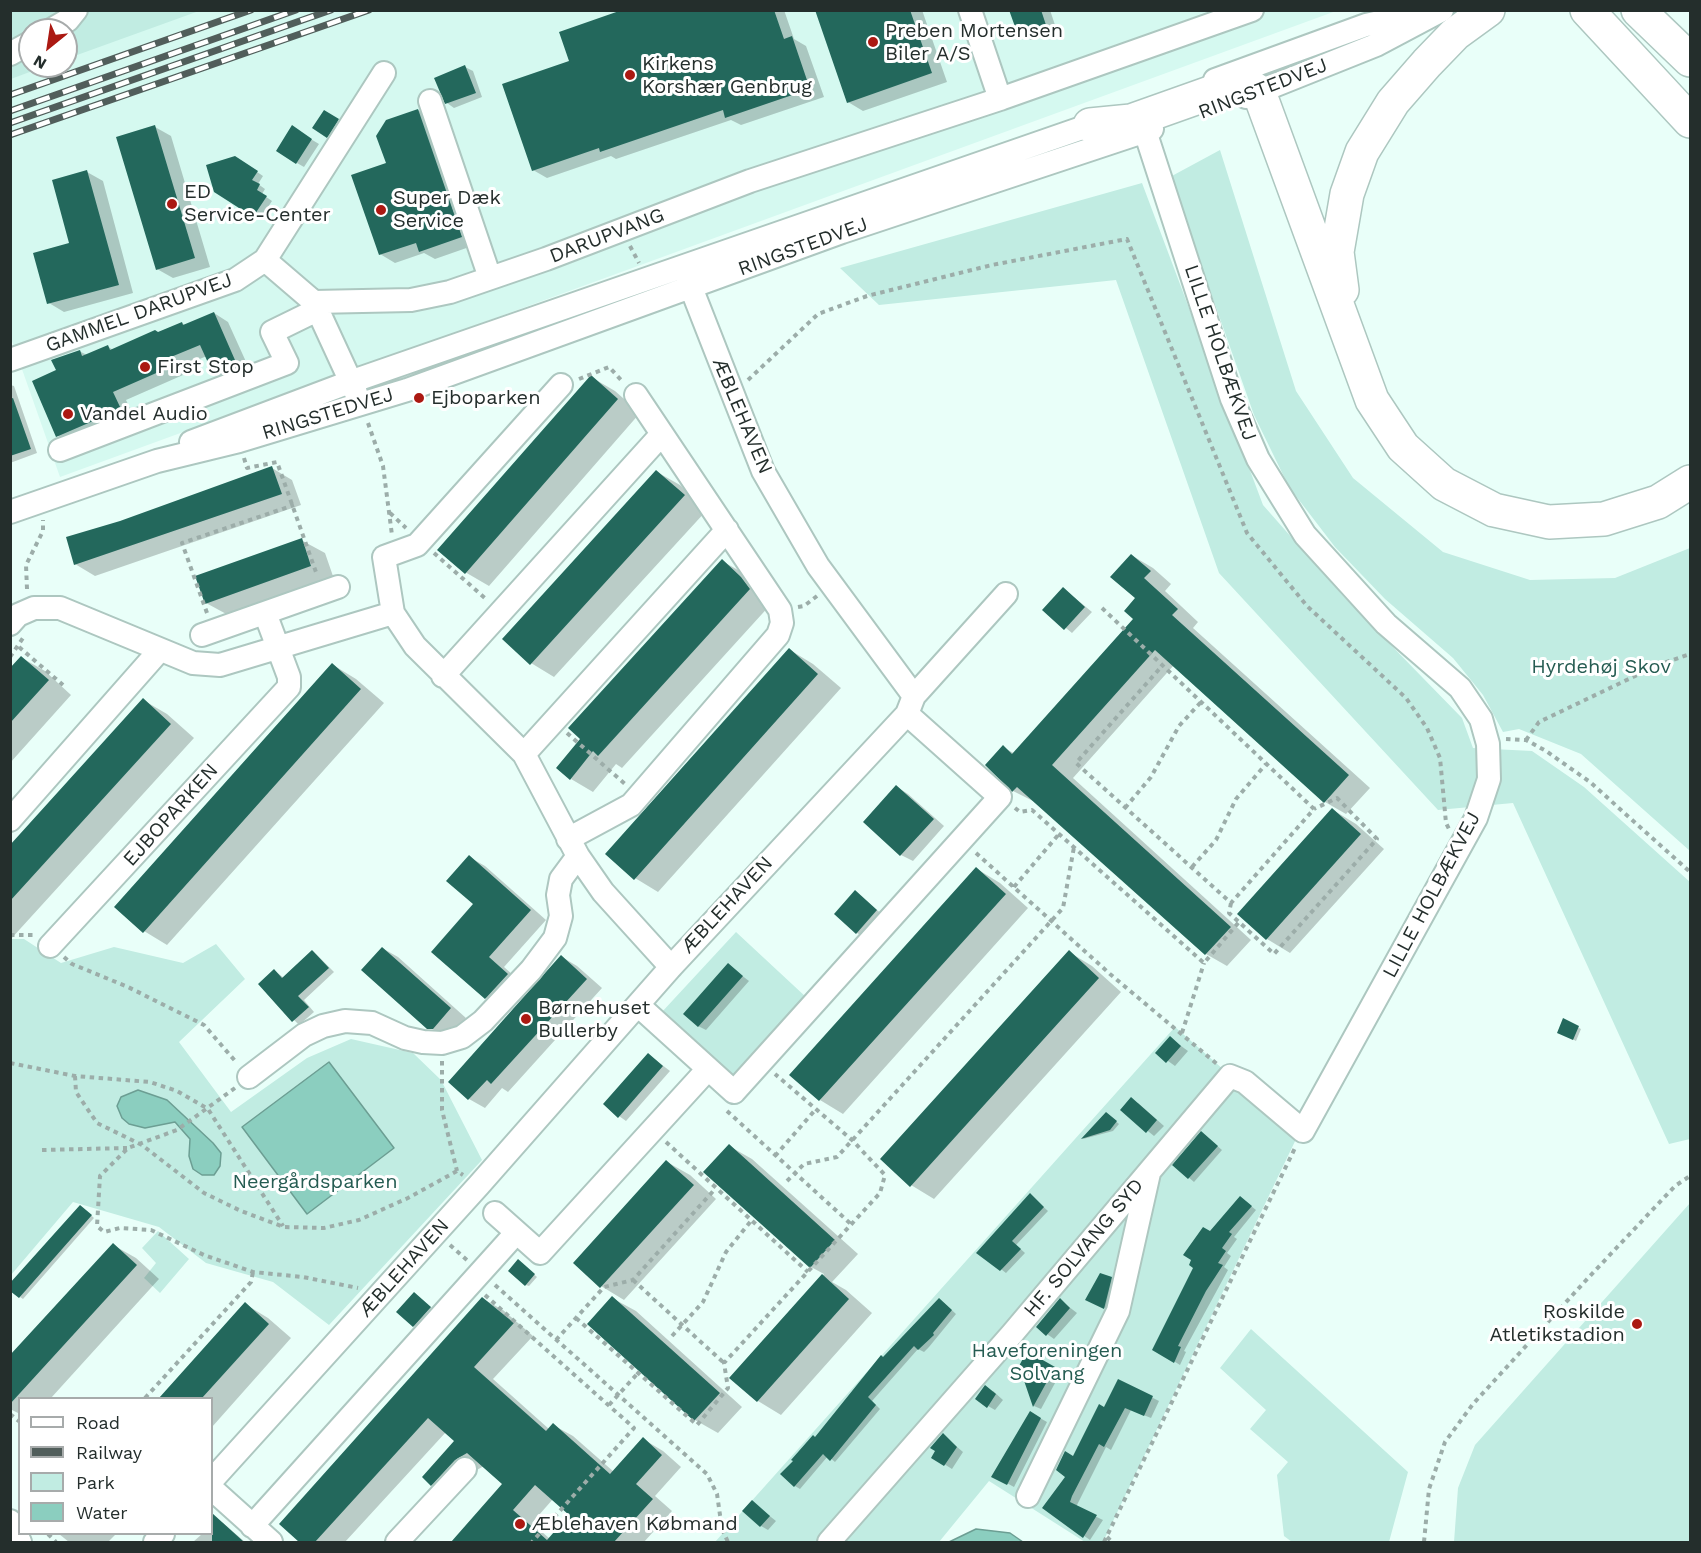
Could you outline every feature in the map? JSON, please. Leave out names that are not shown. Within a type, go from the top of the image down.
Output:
[{"type":"highway","points":[[1347,337],[1337,252],[1347,194],[1362,152],[1393,102],[1427,63],[1455,34],[1488,10]]},
{"type":"highway","points":[[1587,10],[1690,121]]},
{"type":"highway","points":[[1638,10],[1690,60]]},
{"type":"highway","points":[[1090,125],[1131,121],[1224,88],[1250,86],[1259,92],[1372,400],[1403,447],[1444,484],[1494,510],[1549,522],[1604,519],[1658,502],[1690,482]]},
{"type":"street","points":[[970,10],[1000,99]]},
{"type":"street","name":"DARUPVANG","points":[[316,306],[411,300],[450,292],[750,181],[1000,99],[1252,10]]},
{"type":"street","name":"RINGSTEDVEJ","points":[[10,513],[157,461],[239,441],[361,405],[686,278],[1090,125],[1366,25],[1430,10]]},
{"type":"street","name":"RINGSTEDVEJ","points":[[157,461],[202,436],[648,279],[686,278],[842,232],[1259,92],[1376,45],[1442,10]]},
{"type":"street","name":"GAMMEL DARUPVEJ","points":[[10,360],[235,280],[265,260],[384,73]]},
{"type":"street","points":[[430,101],[490,278]]},
{"type":"street","name":"LILLE HOLBÆKVEJ","points":[[1145,131],[1232,399],[1258,459],[1305,535],[1386,624],[1460,688],[1481,719],[1488,744],[1489,779],[1476,818],[1303,1131]]},
{"type":"street","points":[[265,260],[316,306],[361,405]]},
{"type":"street","name":"ÆBLEHAVEN","points":[[213,1479],[639,1006],[670,967],[910,705],[818,566],[763,471],[686,278]]},
{"type":"street","points":[[60,450],[286,363],[273,332],[316,306]]},
{"type":"street","points":[[561,385],[420,542],[384,557],[393,613],[416,646],[442,676],[524,753],[573,848],[603,892],[670,967]]},
{"type":"street","points":[[249,1077],[304,1035],[323,1026],[345,1021],[372,1023],[405,1038],[442,1042],[462,1036],[483,1021],[531,970],[555,938],[561,916],[558,895],[561,879],[573,848],[631,805],[778,635],[782,617],[779,608],[636,395]]},
{"type":"street","points":[[442,676],[662,434]]},
{"type":"street","points":[[524,753],[727,530]]},
{"type":"street","points":[[208,632],[331,590]]},
{"type":"street","points":[[639,1006],[702,1075],[734,1092],[962,840],[1000,797],[910,705],[1006,594]]},
{"type":"street","points":[[19,617],[34,608],[60,608],[159,651],[193,663],[220,665],[393,613]]},
{"type":"street","name":"EJBOPARKEN","points":[[51,946],[289,687],[289,677],[265,613]]},
{"type":"street","points":[[10,819],[159,651]]},
{"type":"street","points":[[495,1213],[540,1253],[702,1075]]},
{"type":"street","points":[[1230,1076],[1245,1082],[1303,1131]]},
{"type":"street","name":"HF. SOLVANG SYD","points":[[829,1542],[1230,1076]]},
{"type":"street","name":"HF. SOLVANG SYD","points":[[1028,1496],[1118,1311],[1149,1171]]},
{"type":"street","points":[[252,1526],[516,1233]]},
{"type":"street","points":[[397,1542],[465,1469]]},
{"type":"street","points":[[213,1490],[271,1542]]},
{"type":"street","points":[[10,1521],[20,1542]]},
{"type":"path","points":[[622,230],[648,279]]},
{"type":"path","points":[[732,395],[818,314],[867,296],[992,265],[1127,239],[1247,533],[1307,606],[1406,698],[1427,728],[1440,758],[1446,823],[1460,848]]},
{"type":"path","points":[[561,385],[609,367],[636,395]]},
{"type":"path","points":[[361,405],[383,466],[393,554]]},
{"type":"path","points":[[239,441],[247,468],[277,462],[331,590]]},
{"type":"path","points":[[19,617],[26,565],[43,531],[41,502]]},
{"type":"path","points":[[208,632],[182,543],[294,505]]},
{"type":"path","points":[[390,513],[501,612]]},
{"type":"path","points":[[779,608],[804,606],[832,585]]},
{"type":"path","points":[[1102,608],[1314,809]]},
{"type":"path","points":[[19,647],[63,685]]},
{"type":"path","points":[[1526,740],[1539,722],[1658,665],[1690,654]]},
{"type":"path","points":[[1162,666],[1076,763],[1231,903]]},
{"type":"path","points":[[1125,808],[1151,777],[1179,726],[1201,702]]},
{"type":"path","points":[[553,721],[639,796]]},
{"type":"path","points":[[1488,744],[1507,739],[1526,740],[1546,751],[1590,782],[1690,872]]},
{"type":"path","points":[[1192,867],[1216,840],[1236,799],[1266,764]]},
{"type":"path","points":[[1000,797],[1020,812],[1032,810],[1204,963]]},
{"type":"path","points":[[1336,798],[1377,840],[1275,954],[1229,914],[1231,903],[1314,809],[1336,798]]},
{"type":"path","points":[[1014,887],[1059,834]]},
{"type":"path","points":[[962,840],[1110,974],[1230,1076]]},
{"type":"path","points":[[787,1181],[804,1164],[837,1157],[1063,908],[1074,847]]},
{"type":"path","points":[[1182,1033],[1204,963],[1239,922]]},
{"type":"path","points":[[10,935],[32,934],[72,964],[204,1024],[249,1077],[192,1121],[142,1145],[128,1148],[42,1150]]},
{"type":"path","points":[[442,1042],[442,1110],[457,1171],[479,1185]]},
{"type":"path","points":[[724,1364],[880,1194],[885,1175],[852,1140],[761,1062]]},
{"type":"path","points":[[10,1063],[75,1076],[150,1082],[177,1091],[208,1109],[284,1227]]},
{"type":"path","points":[[702,1075],[775,1156],[852,1225]]},
{"type":"path","points":[[75,1076],[76,1092],[97,1123],[142,1145],[204,1193],[241,1211],[284,1227],[324,1228],[359,1220],[408,1198],[457,1171]]},
{"type":"path","points":[[775,1156],[816,1109]]},
{"type":"path","points":[[653,1129],[808,1272]]},
{"type":"path","points":[[1104,1542],[1303,1131]]},
{"type":"path","points":[[128,1148],[100,1176],[98,1226],[105,1232],[120,1228],[151,1230],[204,1255],[253,1272],[351,1285],[377,1298]]},
{"type":"path","points":[[1424,1542],[1429,1489],[1446,1442],[1473,1404],[1588,1277],[1675,1186],[1690,1176]]},
{"type":"path","points":[[556,1340],[604,1287],[633,1280],[715,1188]]},
{"type":"path","points":[[672,1336],[702,1302],[726,1252],[751,1221]]},
{"type":"path","points":[[436,1233],[476,1277],[634,1428],[532,1542]]},
{"type":"path","points":[[146,1397],[251,1282],[253,1272]]},
{"type":"path","points":[[476,1277],[556,1340],[707,1474],[717,1494],[722,1529],[728,1542]]},
{"type":"path","points":[[576,1318],[697,1425],[728,1388],[724,1364],[633,1280]]},
{"type":"path","points":[[609,1406],[638,1373]]},
{"type":"path","points":[[1107,1537],[1112,1542]]},
{"type":"shaded area","points":[[196,11],[1336,11],[60,477],[11,338],[10,79],[18,76],[18,78],[78,78],[78,54]]},
{"type":"green space","points":[[11,11],[199,11],[78,55],[78,18],[18,18],[18,76],[11,79]]},
{"type":"green space","name":"Hyrdehøj Skov","points":[[1220,150],[1296,391],[1353,478],[1443,552],[1530,580],[1615,578],[1690,548],[1690,851],[1581,754],[1519,729],[1503,732],[1483,695],[1453,658],[1385,599],[1335,547],[1289,487],[1254,415],[1170,177]]},
{"type":"green space","points":[[1142,183],[1263,505],[1344,597],[1462,718],[1473,748],[1532,751],[1584,787],[1690,882],[1690,1139],[1669,1144],[1513,803],[1438,810],[1219,573],[1116,280],[879,305],[840,268]]},
{"type":"green space","points":[[736,932],[807,998],[732,1079],[661,1013]]},
{"type":"green space","name":"Neergårdsparken","points":[[11,939],[24,939],[61,963],[114,947],[183,963],[216,944],[245,979],[179,1042],[231,1112],[307,1058],[351,1039],[413,1053],[441,1080],[482,1160],[329,1325],[273,1282],[206,1263],[159,1227],[73,1202],[11,1275]]},
{"type":"green space","name":"Haveforeningen Solvang","points":[[1175,1027],[1298,1135],[1103,1542],[1085,1542],[989,1481],[939,1542],[715,1542]]},
{"type":"green space","name":"Roskilde Atletikstadion","points":[[1690,1203],[1690,1542],[1454,1542],[1458,1488],[1475,1445]]},
{"type":"green space","points":[[158,1231],[189,1259],[160,1293],[144,1278],[156,1263],[142,1248]]},
{"type":"green space","points":[[1251,1329],[1408,1472],[1389,1542],[1292,1542],[1284,1536],[1277,1475],[1288,1462],[1250,1429],[1266,1410],[1220,1368]]},
{"type":"water","points":[[329,1062],[394,1148],[307,1214],[242,1127]]},
{"type":"water","points":[[138,1090],[167,1100],[213,1143],[221,1153],[220,1166],[214,1175],[202,1175],[193,1169],[189,1156],[190,1139],[175,1122],[145,1128],[129,1124],[122,1118],[117,1106],[121,1097]]},
{"type":"water","points":[[976,1529],[1010,1533],[1023,1542],[949,1542]]},
{"type":"building","points":[[622,10],[774,10],[784,39],[792,36],[810,89],[725,118],[723,110],[600,152],[599,148],[532,171],[502,84],[569,61],[559,32]]},
{"type":"building","name":"Preben Mortensen Biler A/S","points":[[815,10],[910,10],[932,73],[847,103]]},
{"type":"building","points":[[1009,10],[1041,10],[1046,25],[1018,35]]},
{"type":"building","points":[[465,65],[476,93],[445,104],[434,78]]},
{"type":"building","points":[[418,109],[462,237],[419,252],[416,243],[379,255],[351,175],[386,163],[376,136],[386,120]]},
{"type":"building","points":[[324,110],[339,119],[327,138],[312,128]]},
{"type":"building","points":[[155,125],[195,258],[156,270],[116,137]]},
{"type":"building","points":[[292,125],[312,139],[296,164],[276,151]]},
{"type":"building","points":[[235,156],[258,171],[252,180],[260,184],[257,190],[267,196],[253,217],[214,192],[206,165]]},
{"type":"building","points":[[87,170],[119,285],[47,304],[33,253],[69,243],[52,180]]},
{"type":"building","points":[[214,312],[238,367],[214,376],[200,345],[166,359],[170,367],[113,392],[121,409],[56,437],[32,381],[56,370],[51,360],[80,350],[82,356],[108,345],[110,350],[155,330],[158,332],[182,322],[183,325]]},
{"type":"building","points":[[591,375],[618,399],[465,574],[437,550]]},
{"type":"building","points":[[13,398],[31,449],[10,456],[10,399]]},
{"type":"building","points":[[272,466],[282,494],[74,565],[66,537],[120,521]]},
{"type":"building","points":[[656,470],[685,495],[530,665],[502,639]]},
{"type":"building","points":[[302,538],[311,566],[205,604],[195,576]]},
{"type":"building","points":[[1131,554],[1151,571],[1144,578],[1178,609],[1172,615],[1349,775],[1324,803],[1155,650],[1052,765],[1231,927],[1205,955],[1017,787],[1012,792],[985,765],[1003,745],[1012,754],[1133,619],[1124,611],[1135,598],[1110,577]]},
{"type":"building","points":[[722,559],[750,589],[598,756],[593,751],[570,780],[556,768],[580,739],[568,728]]},
{"type":"building","points":[[1063,587],[1085,607],[1064,630],[1042,610]]},
{"type":"building","points":[[789,648],[818,674],[634,880],[605,854]]},
{"type":"building","points":[[21,656],[49,680],[10,723],[10,668]]},
{"type":"building","points":[[332,663],[361,689],[143,933],[114,907]]},
{"type":"building","points":[[143,698],[171,724],[10,901],[10,845]]},
{"type":"building","points":[[896,785],[934,819],[900,856],[863,822]]},
{"type":"building","points":[[1332,808],[1361,834],[1266,940],[1237,914]]},
{"type":"building","points":[[469,855],[531,910],[489,957],[508,974],[485,999],[431,952],[473,904],[446,881]]},
{"type":"building","points":[[976,867],[1006,894],[819,1101],[789,1075]]},
{"type":"building","points":[[855,890],[877,910],[856,934],[834,914]]},
{"type":"building","points":[[382,947],[451,1008],[433,1029],[427,1029],[361,970]]},
{"type":"building","points":[[312,950],[329,968],[298,996],[309,1007],[292,1022],[258,984],[274,969],[282,978]]},
{"type":"building","points":[[1069,950],[1099,978],[910,1187],[880,1159]]},
{"type":"building","name":"Børnehuset Bullerby","points":[[561,955],[587,979],[491,1084],[487,1080],[468,1100],[448,1082]]},
{"type":"building","points":[[728,963],[743,976],[698,1027],[683,1014]]},
{"type":"building","points":[[1563,1018],[1579,1026],[1573,1040],[1557,1033]]},
{"type":"building","points":[[1170,1036],[1181,1046],[1166,1063],[1155,1053]]},
{"type":"building","points":[[648,1053],[663,1066],[618,1118],[603,1104]]},
{"type":"building","points":[[1131,1097],[1157,1120],[1146,1133],[1120,1110]]},
{"type":"building","points":[[1106,1112],[1117,1121],[1110,1130],[1081,1139]]},
{"type":"building","points":[[1201,1131],[1218,1146],[1188,1179],[1172,1165]]},
{"type":"building","points":[[729,1144],[835,1240],[810,1268],[703,1172]]},
{"type":"building","points":[[666,1160],[694,1185],[600,1288],[573,1263]]},
{"type":"building","points":[[1030,1193],[1044,1207],[1012,1241],[1021,1249],[1000,1271],[976,1253]]},
{"type":"building","points":[[1240,1196],[1252,1206],[1229,1232],[1232,1234],[1222,1248],[1226,1251],[1218,1263],[1223,1265],[1206,1291],[1178,1346],[1181,1347],[1174,1363],[1152,1350],[1193,1268],[1189,1265],[1191,1260],[1183,1255],[1203,1227],[1210,1231]]},
{"type":"building","points":[[80,1205],[92,1215],[19,1298],[10,1291],[10,1283]]},
{"type":"building","points":[[113,1243],[137,1265],[10,1404],[10,1355]]},
{"type":"building","points":[[518,1259],[535,1274],[525,1286],[508,1271]]},
{"type":"building","points":[[1100,1273],[1112,1277],[1104,1309],[1085,1300]]},
{"type":"building","points":[[822,1274],[849,1299],[757,1402],[729,1378]]},
{"type":"building","points":[[414,1292],[431,1307],[413,1327],[396,1312]]},
{"type":"building","points":[[612,1296],[720,1393],[694,1421],[587,1324]]},
{"type":"building","points":[[482,1297],[514,1323],[474,1367],[546,1431],[553,1423],[610,1474],[643,1437],[662,1455],[636,1484],[653,1499],[614,1542],[451,1542],[502,1484],[467,1453],[455,1460],[431,1486],[422,1477],[454,1441],[428,1418],[315,1542],[299,1542],[279,1524]],"holes":[[[535,1485],[569,1515],[547,1540],[513,1510]]]},
{"type":"building","points":[[939,1298],[952,1310],[933,1333],[934,1335],[918,1350],[914,1346],[868,1397],[876,1405],[830,1461],[823,1454],[794,1487],[780,1474],[813,1435],[815,1437],[881,1355],[883,1357]]},
{"type":"building","points":[[1060,1298],[1070,1308],[1046,1336],[1036,1327]]},
{"type":"building","points":[[245,1302],[269,1324],[203,1397],[160,1397]]},
{"type":"building","points":[[1027,1351],[1055,1367],[1033,1407],[1019,1366]]},
{"type":"building","points":[[1118,1379],[1153,1396],[1144,1416],[1125,1408],[1104,1447],[1099,1444],[1072,1496],[1070,1502],[1097,1515],[1083,1538],[1042,1508],[1065,1477],[1056,1470],[1065,1451],[1073,1456],[1099,1404],[1104,1407]]},
{"type":"building","points":[[985,1385],[996,1394],[987,1408],[975,1399]]},
{"type":"building","points":[[1030,1411],[1041,1418],[1007,1485],[991,1477]]},
{"type":"building","points":[[943,1433],[957,1447],[944,1466],[931,1458],[935,1451],[930,1448]]},
{"type":"building","points":[[752,1500],[770,1516],[760,1527],[742,1511]]},
{"type":"building","points":[[213,1514],[244,1542],[212,1542]]},
{"type":"railway","points":[[10,95],[251,10]]},
{"type":"railway","points":[[10,111],[296,10]]},
{"type":"railway","points":[[10,123],[331,10]]},
{"type":"railway","points":[[10,135],[369,10]]},
{"type":"place","name":"Preben Mortensen Biler A/S","points":[[873,42]]},
{"type":"place","name":"Kirkens Korshær Genbrug","points":[[630,75]]},
{"type":"place","name":"ED Service-Center","points":[[172,204]]},
{"type":"place","name":"Super Dæk Service","points":[[381,210]]},
{"type":"place","name":"First Stop","points":[[145,367]]},
{"type":"place","name":"Ejboparken","points":[[419,398]]},
{"type":"place","name":"Vandel Audio","points":[[68,414]]},
{"type":"place","name":"Børnehuset Bullerby","points":[[526,1019]]},
{"type":"place","name":"Roskilde Atletikstadion","points":[[1637,1324]]},
{"type":"place","name":"Æblehaven Købmand","points":[[520,1524]]}]
